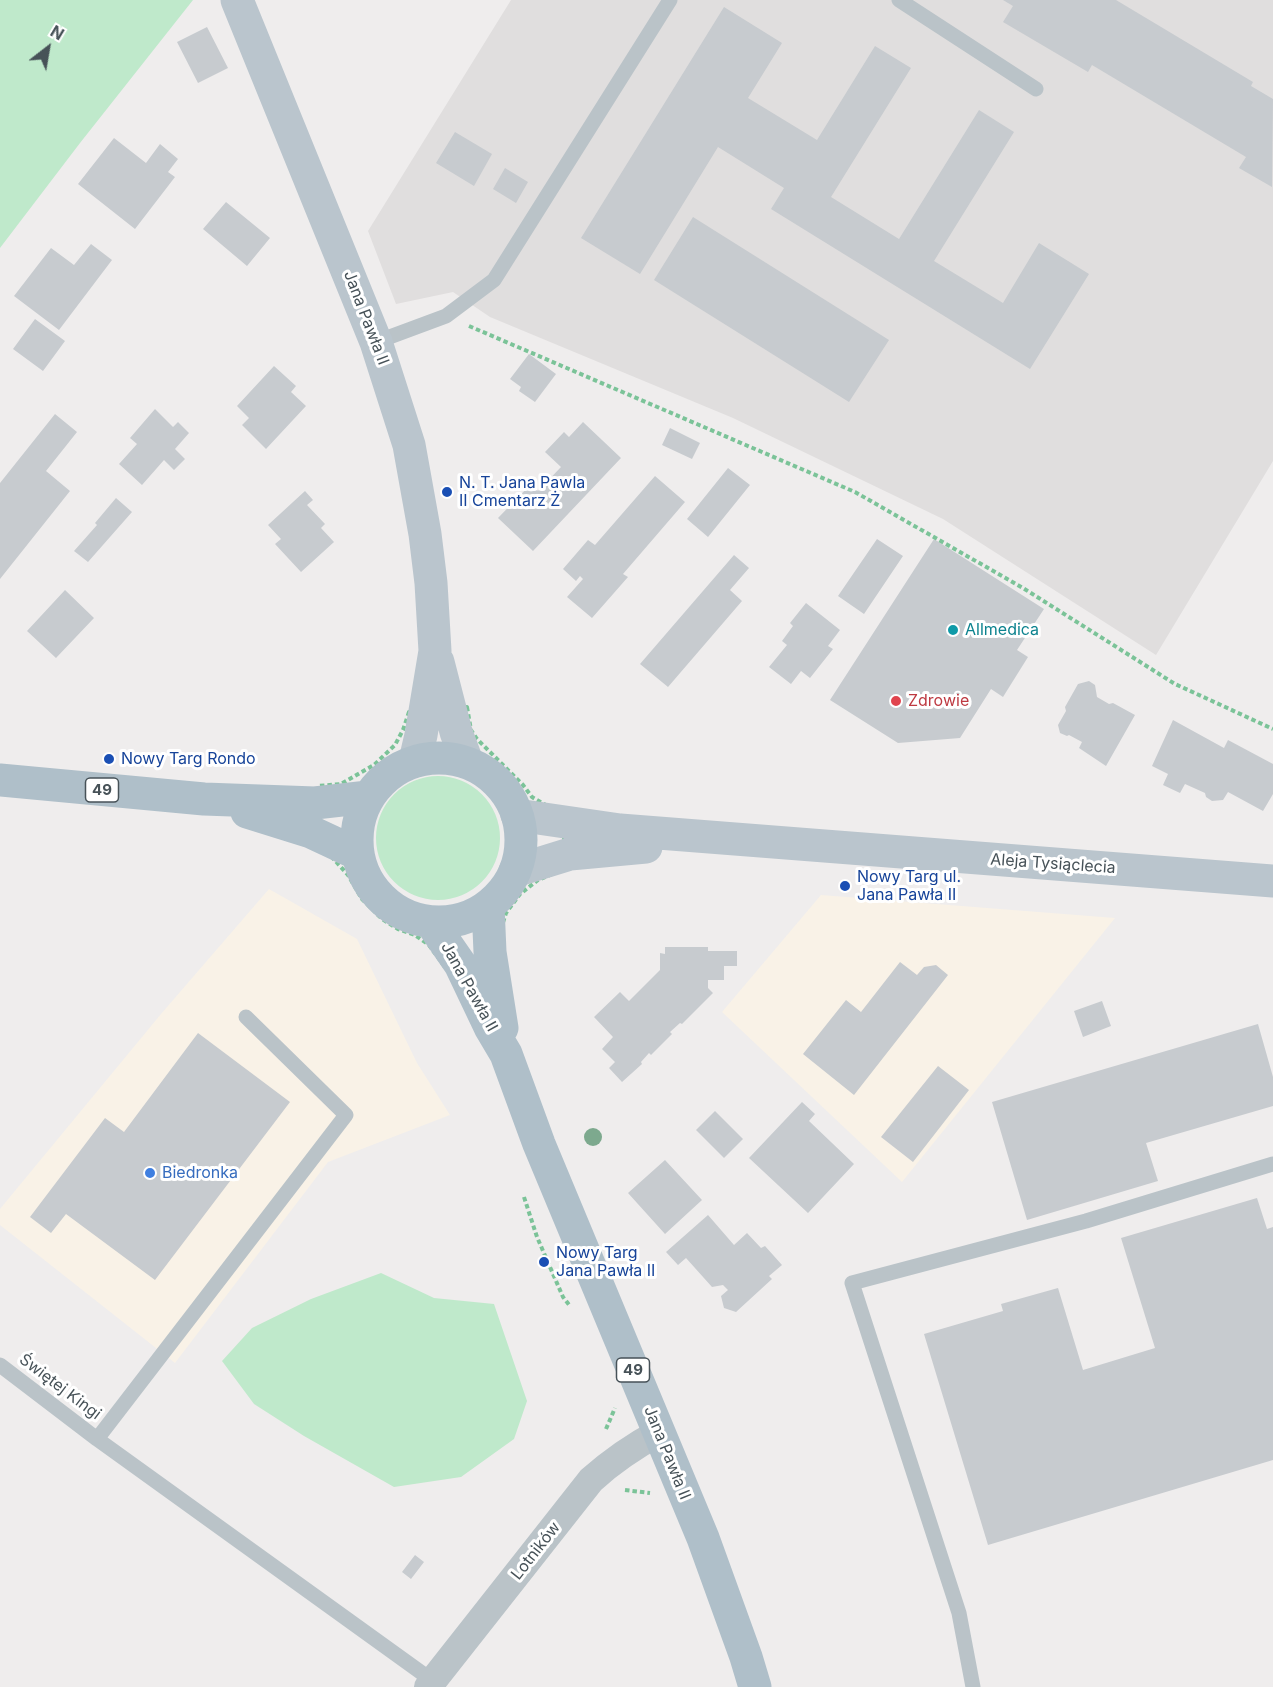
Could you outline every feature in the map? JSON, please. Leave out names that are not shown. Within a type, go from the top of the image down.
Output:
[{"type":"main road","points":[[441,757],[467,762],[493,777],[512,801],[520,826],[521,849],[515,870],[504,890],[488,906],[466,918],[431,922],[418,920],[405,915],[383,900],[366,879],[356,839],[362,810],[368,797],[383,778],[404,765],[441,757]]},
{"type":"main road","name":"49","points":[[0,780],[204,799],[313,817],[368,797]]},
{"type":"main road","name":"49","points":[[313,817],[358,854]]},
{"type":"main road","name":"Jana Pawła II","points":[[488,906],[490,952],[506,1054]]},
{"type":"main road","name":"Jana Pawła II","points":[[431,922],[460,964],[490,1027],[506,1054],[556,1187],[703,1538],[755,1687]]},
{"type":"street","name":"Jana Pawła II","points":[[237,0],[376,342],[399,411],[409,445],[426,534],[438,712],[456,732],[467,762]]},
{"type":"street","name":"Jana Pawła II","points":[[415,761],[421,735],[438,712]]},
{"type":"street","name":"Aleja Tysiąclecia","points":[[517,814],[620,830],[1273,881]]},
{"type":"street","name":"Aleja Tysiąclecia","points":[[515,870],[570,854],[725,839]]},
{"type":"street","name":"Lotników","points":[[430,1684],[591,1480],[632,1447],[660,1432]]},
{"type":"lane","points":[[376,342],[446,316],[494,280],[670,0]]},
{"type":"lane","points":[[899,0],[1036,89]]},
{"type":"lane","points":[[97,1439],[346,1115],[246,1017]]},
{"type":"lane","points":[[973,1687],[959,1613],[852,1283],[1086,1221],[1273,1164]]},
{"type":"lane","name":"Świętej Kingi","points":[[0,1365],[430,1684]]},
{"type":"path","points":[[446,316],[855,492],[1023,588],[1174,684],[1273,729]]},
{"type":"path","points":[[467,707],[471,730],[477,739],[532,797],[549,807],[566,809],[564,856],[566,868],[537,880],[520,894],[506,913],[501,929],[502,946],[460,964],[445,967],[429,945],[415,935],[398,929],[382,919],[362,899],[348,875],[330,855],[310,845],[318,786],[342,784],[374,765],[395,745],[409,712],[438,712],[467,707]]},
{"type":"shaded area","points":[[511,0],[1273,0],[1273,461],[1156,655],[943,519],[733,418],[490,317],[453,292],[396,304],[368,231]]},
{"type":"shaded area","points":[[269,889],[357,939],[417,1063],[450,1115],[328,1162],[175,1363],[0,1225],[0,1209],[161,1014]]},
{"type":"shaded area","points":[[821,895],[1115,918],[902,1182],[722,1012]]},
{"type":"green space","points":[[0,0],[193,0],[0,248]]},
{"type":"green space","points":[[438,776],[462,781],[473,786],[482,794],[490,803],[495,814],[500,838],[495,862],[490,873],[482,882],[473,890],[462,895],[438,900],[414,895],[403,890],[394,882],[386,873],[381,862],[376,838],[381,814],[386,803],[394,794],[403,786],[414,781]]},
{"type":"green space","points":[[381,1273],[434,1298],[494,1304],[527,1401],[514,1439],[461,1477],[394,1487],[304,1436],[254,1404],[222,1361],[252,1328],[311,1299]]},
{"type":"building","points":[[1003,0],[1116,0],[1253,82],[1251,86],[1273,99],[1272,187],[1239,168],[1246,157],[1092,65],[1088,72],[1003,22],[1013,6]]},
{"type":"building","points":[[724,7],[782,43],[748,98],[817,140],[875,46],[911,68],[831,197],[899,239],[979,110],[1014,132],[934,261],[1003,303],[1039,243],[1089,274],[1030,369],[771,209],[784,188],[718,147],[640,274],[581,238]]},
{"type":"building","points":[[207,27],[228,68],[198,83],[177,42]]},
{"type":"building","points":[[455,132],[492,154],[474,186],[436,163]]},
{"type":"building","points":[[114,138],[146,163],[160,144],[178,159],[168,172],[175,177],[135,229],[78,184]]},
{"type":"building","points":[[505,168],[528,182],[516,203],[493,189]]},
{"type":"building","points":[[226,202],[270,238],[247,266],[203,229]]},
{"type":"building","points":[[693,217],[889,340],[849,402],[654,280]]},
{"type":"building","points":[[91,244],[112,260],[59,330],[14,296],[51,248],[74,265]]},
{"type":"building","points":[[35,319],[65,341],[43,371],[13,349]]},
{"type":"building","points":[[529,354],[556,374],[535,402],[519,391],[521,387],[510,379]]},
{"type":"building","points":[[274,366],[296,386],[291,392],[306,406],[266,449],[242,425],[249,418],[237,406]]},
{"type":"building","points":[[155,409],[173,427],[178,422],[189,433],[175,449],[185,459],[174,470],[164,460],[142,485],[119,464],[137,444],[130,438]]},
{"type":"building","points":[[55,414],[77,432],[46,471],[70,491],[0,579],[0,483]]},
{"type":"building","points":[[583,422],[621,458],[533,551],[498,518],[531,484],[538,491],[561,467],[545,452],[564,432],[569,437]]},
{"type":"building","points":[[670,428],[700,443],[692,459],[662,445]]},
{"type":"building","points":[[728,468],[750,485],[708,537],[687,519]]},
{"type":"building","points":[[655,476],[685,502],[623,574],[628,577],[592,618],[567,597],[583,579],[580,576],[576,581],[563,569],[588,540],[595,545]]},
{"type":"building","points":[[305,491],[313,500],[307,505],[325,524],[321,528],[334,542],[301,572],[275,544],[281,539],[268,525]]},
{"type":"building","points":[[116,498],[132,512],[88,562],[74,551],[97,525],[95,523]]},
{"type":"building","points":[[877,539],[903,556],[864,614],[838,596]]},
{"type":"building","name":"Allmedica","points":[[934,539],[1044,609],[1017,650],[1028,657],[1003,697],[991,689],[960,738],[898,743],[830,700]]},
{"type":"building","points":[[734,555],[749,568],[730,590],[742,601],[668,687],[640,664]]},
{"type":"building","points":[[65,590],[94,618],[56,658],[27,631]]},
{"type":"building","points":[[806,603],[840,630],[828,646],[833,649],[810,678],[801,671],[791,684],[769,667],[787,645],[782,641],[793,626],[790,623]]},
{"type":"building","points":[[1089,681],[1095,685],[1097,697],[1135,715],[1106,766],[1079,748],[1082,742],[1060,733],[1058,725],[1078,684]]},
{"type":"building","points":[[1173,720],[1224,748],[1228,740],[1273,764],[1273,794],[1263,811],[1228,792],[1223,800],[1212,801],[1206,797],[1205,793],[1185,784],[1180,793],[1163,785],[1168,774],[1152,766]]},
{"type":"building","points":[[665,947],[708,947],[708,951],[737,951],[737,966],[724,966],[724,980],[708,980],[708,988],[713,993],[682,1024],[680,1023],[670,1032],[672,1034],[651,1055],[649,1053],[641,1062],[642,1064],[622,1082],[609,1068],[615,1062],[602,1049],[613,1037],[594,1017],[620,992],[629,1001],[660,970],[660,953],[665,954]]},
{"type":"building","points":[[900,962],[917,975],[924,967],[936,965],[948,975],[854,1095],[803,1054],[846,1000],[861,1012]]},
{"type":"building","points":[[1102,1001],[1111,1026],[1083,1037],[1074,1011]]},
{"type":"building","points":[[1258,1024],[1273,1077],[1273,1106],[1146,1143],[1158,1181],[1027,1220],[992,1102]]},
{"type":"building","name":"Biedronka","points":[[198,1033],[290,1102],[155,1280],[66,1214],[51,1233],[30,1217],[105,1118],[124,1132]]},
{"type":"building","points":[[938,1066],[969,1090],[913,1162],[881,1137]]},
{"type":"building","points":[[802,1102],[815,1114],[809,1121],[854,1164],[808,1213],[749,1158]]},
{"type":"building","points":[[715,1111],[743,1139],[724,1158],[696,1130]]},
{"type":"building","points":[[665,1160],[702,1200],[665,1234],[628,1193]]},
{"type":"building","points":[[1257,1198],[1267,1229],[1273,1227],[1273,1460],[988,1545],[924,1334],[1003,1311],[1001,1304],[1058,1288],[1083,1370],[1155,1348],[1121,1238]]},
{"type":"building","points":[[708,1215],[734,1245],[747,1233],[761,1248],[765,1246],[782,1265],[769,1276],[772,1279],[736,1312],[724,1308],[721,1296],[728,1290],[723,1285],[712,1287],[686,1258],[678,1265],[666,1252]]},
{"type":"building","points":[[415,1555],[424,1562],[411,1579],[402,1572]]},
{"type":"place","name":"N. T. Jana Pawla II Cmentarz Ż","points":[[447,492]]},
{"type":"place","name":"Allmedica","points":[[953,630]]},
{"type":"place","name":"Zdrowie","points":[[896,701]]},
{"type":"place","name":"Nowy Targ Rondo","points":[[109,759]]},
{"type":"place","name":"Nowy Targ ul. Jana Pawła II","points":[[845,886]]},
{"type":"place","name":"Biedronka","points":[[150,1173]]},
{"type":"place","name":"Nowy Targ Jana Pawła II","points":[[544,1262]]}]
